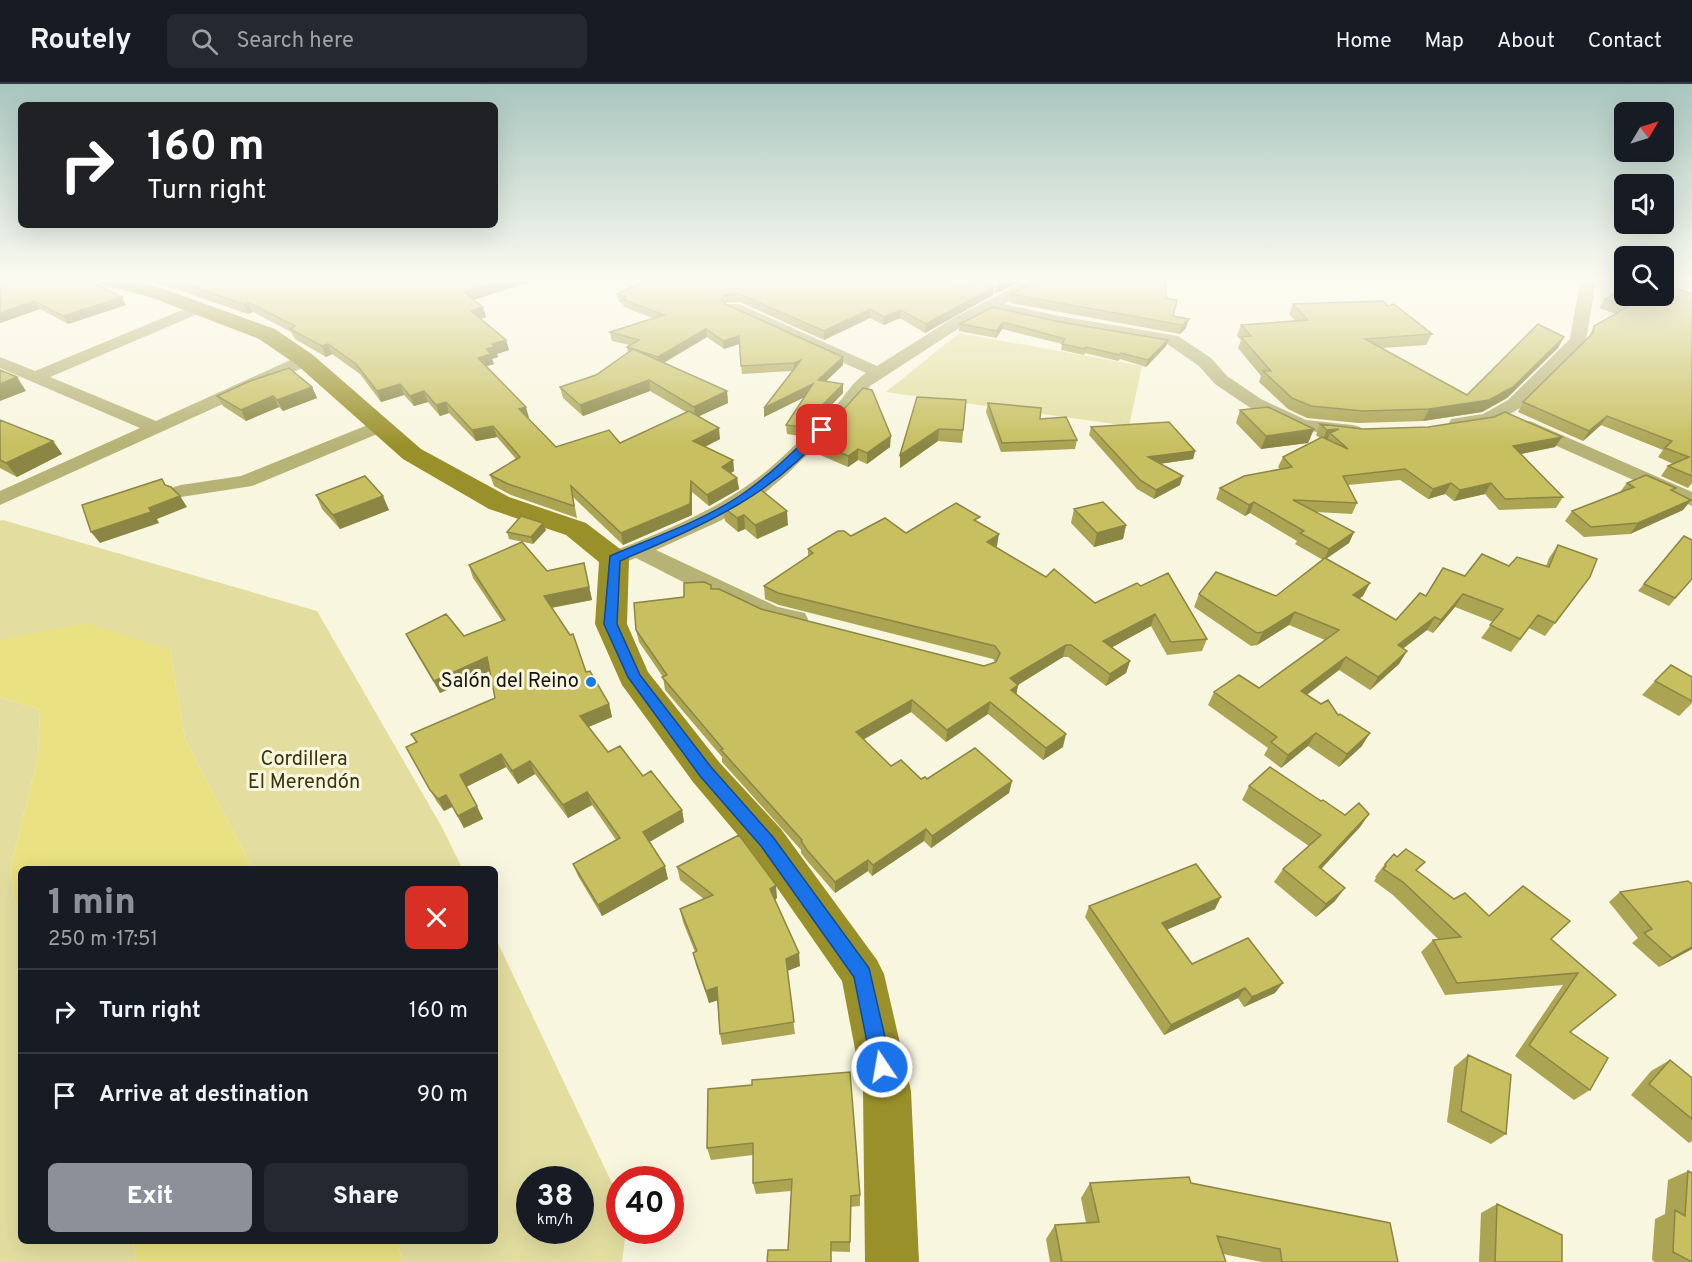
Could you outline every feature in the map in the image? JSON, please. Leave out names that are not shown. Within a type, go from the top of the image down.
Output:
[{"type":"street","points":[[34,377],[132,336]]},
{"type":"street","points":[[270,336],[305,360],[412,454],[438,471],[499,503],[576,529],[626,554],[771,613],[815,624]]},
{"type":"street","points":[[797,336],[877,372]]},
{"type":"street","points":[[626,554],[691,526],[744,498],[815,437],[855,397],[864,382],[937,336]]},
{"type":"street","points":[[1153,336],[1172,339],[1205,362],[1221,380],[1256,403],[1302,425],[1368,431]]},
{"type":"street","points":[[1444,426],[1488,419],[1515,404],[1578,340],[1579,336]]},
{"type":"street","points":[[0,499],[305,360]]},
{"type":"street","points":[[0,362],[156,428]]},
{"type":"street","points":[[1499,413],[1692,500]]},
{"type":"street","points":[[181,491],[245,482],[380,426]]},
{"type":"street","points":[[626,554],[611,624],[634,677],[706,771],[767,841],[862,974],[887,1091],[892,1262]]},
{"type":"green space","points":[[955,336],[975,336],[1142,366],[1129,426],[886,392]]},
{"type":"green space","name":"Cordillera El Merendón","points":[[0,521],[317,611],[443,829],[461,866],[251,866],[185,739],[170,650],[0,640]]},
{"type":"green space","points":[[0,697],[40,710],[38,757],[10,870],[18,916],[18,1244],[133,1244],[136,1262],[0,1262]]},
{"type":"green space","points":[[498,943],[606,1171],[606,1244],[624,1244],[622,1262],[402,1262],[399,1244],[498,1244]]},
{"type":"shaded area","points":[[86,623],[170,650],[185,739],[251,866],[18,866],[18,916],[10,870],[38,757],[40,710],[0,697],[0,640]]},
{"type":"shaded area","points":[[133,1244],[399,1244],[402,1262],[136,1262]]},
{"type":"building","points":[[303,336],[501,336],[506,340],[492,344],[495,347],[486,349],[491,354],[478,358],[526,407],[519,409],[556,447],[609,430],[620,443],[689,411],[719,428],[693,441],[733,460],[722,467],[737,478],[707,495],[691,481],[690,504],[621,533],[571,486],[574,506],[508,484],[490,475],[520,457],[493,426],[472,430],[446,402],[436,405],[424,391],[410,396],[400,384],[377,391],[356,364],[328,344],[322,346]]},
{"type":"building","points":[[624,336],[694,336],[658,357],[627,347],[639,340]]},
{"type":"building","points":[[716,336],[796,336],[843,357],[818,380],[843,384],[801,427],[786,425],[813,384],[764,408],[801,360],[794,363],[741,366],[739,336],[723,341]]},
{"type":"building","points":[[1054,336],[1144,336],[1168,340],[1148,360],[1121,353],[1119,355],[1062,344],[1065,339]]},
{"type":"building","points":[[1406,336],[1365,339],[1467,395],[1526,336],[1564,337],[1513,387],[1489,400],[1429,409],[1363,411],[1311,406],[1292,398],[1263,371],[1271,371],[1241,337]]},
{"type":"building","points":[[1590,336],[1692,336],[1692,476],[1668,466],[1689,457],[1665,448],[1672,441],[1607,416],[1589,431],[1523,402]]},
{"type":"building","points":[[633,349],[727,391],[694,407],[649,380],[580,405],[560,387],[596,375]]},
{"type":"building","points":[[289,368],[312,387],[277,400],[273,396],[241,410],[217,396],[250,381]]},
{"type":"building","points":[[0,370],[17,377],[0,384]]},
{"type":"building","points":[[863,388],[872,390],[891,436],[867,453],[858,449],[848,456],[818,443],[835,431],[825,430]]},
{"type":"building","points":[[917,397],[966,400],[963,430],[939,429],[900,455]]},
{"type":"building","points":[[988,403],[1041,408],[1040,419],[1066,417],[1077,440],[1002,443]]},
{"type":"building","points":[[1268,407],[1314,429],[1266,436],[1240,410]]},
{"type":"building","points":[[1505,412],[1562,437],[1513,446],[1563,497],[1505,499],[1491,483],[1460,490],[1451,483],[1433,489],[1405,469],[1343,476],[1357,503],[1293,500],[1354,532],[1329,549],[1300,533],[1304,531],[1254,502],[1249,505],[1220,488],[1244,476],[1292,467],[1283,457],[1322,437],[1348,449],[1330,433],[1339,429],[1327,430],[1320,424],[1363,429],[1428,427],[1494,417]]},
{"type":"building","points":[[0,420],[53,441],[6,463],[0,460]]},
{"type":"building","points":[[1169,422],[1195,451],[1148,457],[1183,476],[1156,490],[1140,480],[1091,427]]},
{"type":"building","points":[[1646,475],[1676,488],[1671,490],[1691,500],[1638,523],[1591,527],[1572,511],[1634,487],[1627,483]]},
{"type":"building","points":[[365,476],[383,496],[333,515],[316,495]]},
{"type":"building","points":[[162,479],[165,485],[171,487],[180,496],[149,508],[151,512],[91,532],[82,505]]},
{"type":"building","points":[[755,488],[760,489],[787,511],[755,525],[744,515],[737,518],[723,507]]},
{"type":"building","points":[[1103,502],[1126,525],[1097,533],[1074,509]]},
{"type":"building","points":[[956,503],[980,517],[974,520],[999,534],[987,542],[1046,577],[1054,569],[1095,603],[1137,583],[1141,586],[1168,573],[1207,639],[1171,642],[1155,614],[1103,641],[1130,661],[1110,674],[1071,645],[1066,645],[1010,678],[1018,685],[1011,690],[1066,734],[1046,748],[990,702],[947,730],[912,700],[856,732],[891,766],[901,760],[921,779],[925,777],[927,779],[975,748],[1012,781],[932,836],[926,829],[873,865],[868,860],[835,882],[807,850],[802,840],[721,750],[723,749],[662,677],[667,675],[636,630],[634,603],[684,597],[684,583],[704,582],[711,585],[711,589],[719,589],[761,609],[984,666],[996,662],[1000,653],[995,646],[778,593],[764,586],[813,553],[808,549],[838,531],[844,531],[851,536],[885,518],[906,533]]},
{"type":"building","points":[[521,516],[543,523],[531,537],[507,532]]},
{"type":"building","points":[[1684,536],[1692,540],[1692,579],[1675,598],[1644,584]]},
{"type":"building","points":[[522,542],[547,571],[584,563],[589,587],[544,596],[570,635],[573,634],[586,672],[590,671],[609,704],[580,716],[608,752],[620,746],[643,776],[651,771],[682,810],[643,832],[665,866],[598,905],[573,864],[620,838],[587,792],[563,805],[530,761],[512,771],[501,754],[460,775],[477,806],[458,816],[446,795],[438,799],[430,790],[406,747],[417,742],[411,734],[495,698],[487,657],[434,681],[406,634],[446,614],[464,636],[505,620],[469,565]]},
{"type":"building","points":[[1558,545],[1597,559],[1590,577],[1555,623],[1538,615],[1520,639],[1490,625],[1503,609],[1463,594],[1441,620],[1435,617],[1398,645],[1407,651],[1378,677],[1346,657],[1301,691],[1321,704],[1328,700],[1338,715],[1340,714],[1370,733],[1347,754],[1316,733],[1288,755],[1271,742],[1277,737],[1214,692],[1239,675],[1259,688],[1339,630],[1295,612],[1263,632],[1257,633],[1199,594],[1216,572],[1276,596],[1325,558],[1370,583],[1353,595],[1396,620],[1420,593],[1426,596],[1443,568],[1465,576],[1482,554],[1509,566],[1517,557],[1549,567]]},
{"type":"building","points":[[1671,665],[1692,677],[1692,701],[1655,681]]},
{"type":"building","points":[[1270,767],[1345,815],[1359,803],[1369,814],[1319,867],[1345,888],[1326,904],[1283,869],[1321,835],[1249,786]]},
{"type":"building","points":[[739,835],[776,885],[770,889],[799,953],[786,959],[794,1022],[720,1034],[717,987],[706,991],[693,953],[697,951],[680,909],[713,895],[677,867]]},
{"type":"building","points":[[1406,849],[1425,862],[1416,870],[1454,899],[1465,893],[1489,916],[1523,886],[1570,921],[1551,939],[1616,995],[1570,1032],[1608,1058],[1590,1090],[1529,1045],[1578,973],[1457,983],[1433,940],[1461,937],[1403,882],[1383,869],[1394,854],[1397,857]]},
{"type":"building","points":[[1196,864],[1221,897],[1162,923],[1192,964],[1248,938],[1283,983],[1252,997],[1245,988],[1171,1025],[1089,906]]},
{"type":"building","points":[[1688,881],[1692,884],[1692,947],[1672,958],[1644,933],[1652,929],[1620,892]]},
{"type":"building","points":[[1468,1055],[1511,1075],[1506,1134],[1461,1111]]},
{"type":"building","points":[[1670,1060],[1692,1078],[1692,1119],[1649,1084]]},
{"type":"building","points":[[850,1072],[860,1195],[851,1196],[850,1242],[831,1242],[831,1262],[767,1262],[768,1250],[788,1250],[792,1179],[753,1183],[753,1143],[707,1148],[708,1089],[752,1085],[752,1080]]},
{"type":"building","points":[[1688,1171],[1692,1173],[1692,1262],[1673,1252],[1675,1210],[1685,1216]]},
{"type":"building","points":[[1189,1177],[1191,1183],[1390,1223],[1398,1262],[1282,1262],[1280,1249],[1217,1236],[1226,1262],[1062,1262],[1055,1225],[1099,1222],[1090,1183]]},
{"type":"building","points":[[1497,1204],[1562,1235],[1562,1262],[1495,1262]]},
{"type":"place","name":"Salón del Reino","points":[[591,682]]},
{"type":"route","points":[[822,430],[787,464],[744,498],[691,526],[614,559],[611,624],[634,677],[706,771],[767,841],[862,974],[882,1067]]}]
